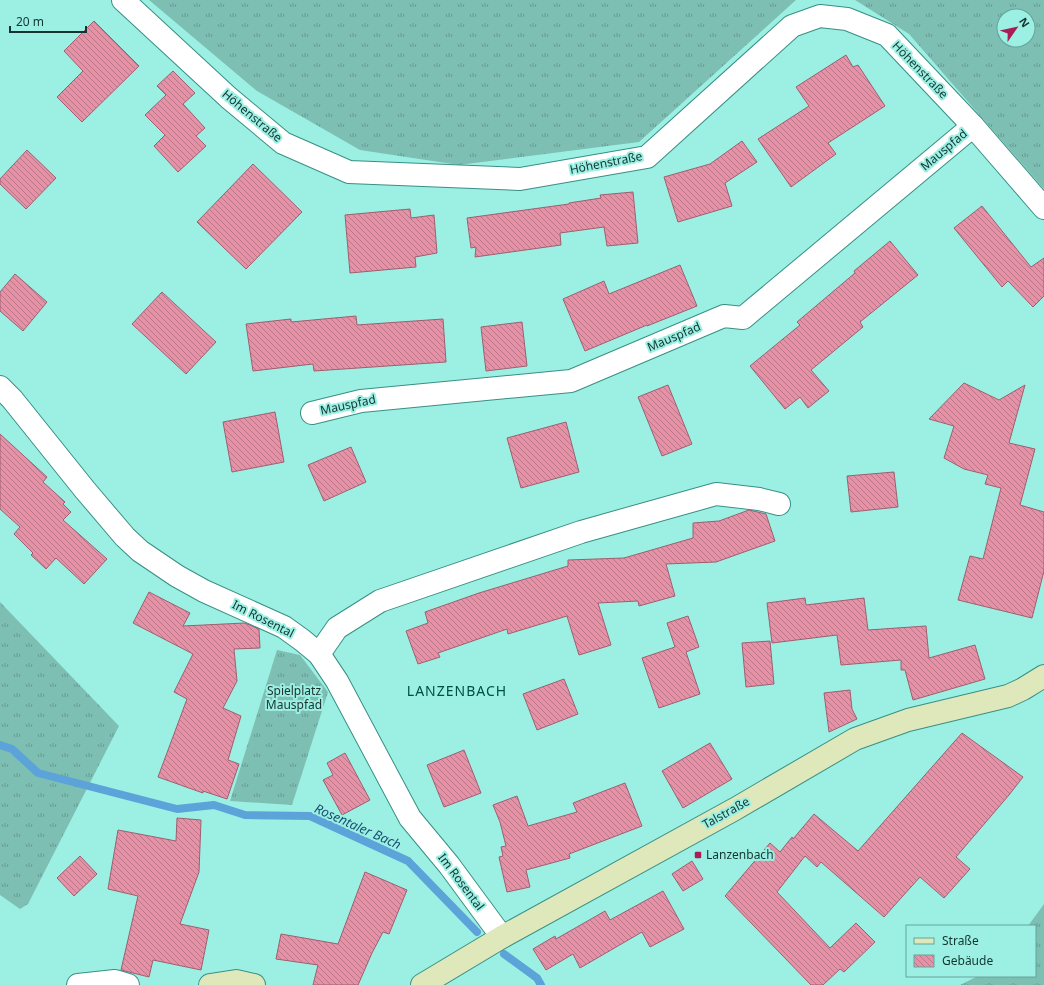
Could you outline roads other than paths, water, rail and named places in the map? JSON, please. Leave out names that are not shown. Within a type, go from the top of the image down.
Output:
[{"type":"main road","name":"Talstraße","points":[[422,985],[502,938],[735,809],[855,739],[908,720],[1008,696],[1044,676]]},
{"type":"main road","points":[[210,985],[236,981],[254,985]]},
{"type":"street","name":"Höhenstraße","points":[[123,0],[229,98],[283,143],[349,172],[520,179],[647,157],[792,26],[820,16],[847,19],[887,35],[973,126],[1044,208]]},
{"type":"street","name":"Mauspfad","points":[[312,413],[361,400],[571,381],[724,316],[743,318],[973,126]]},
{"type":"street","name":"Im Rosental","points":[[0,387],[16,404],[98,506],[125,537],[140,551],[177,576],[204,591],[284,627],[319,654],[337,681],[410,818],[449,865],[502,938]]},
{"type":"street","points":[[319,654],[337,628],[380,601],[581,532],[716,494],[759,499],[779,504]]},
{"type":"street","points":[[78,985],[115,981],[128,985]]},
{"type":"waterway","name":"Rosentaler Bach","points":[[0,745],[12,749],[38,773],[177,809],[214,805],[245,815],[310,816],[408,861],[477,932]]},
{"type":"waterway","name":"Rosentaler Bach","points":[[504,954],[537,978],[541,985]]},
{"type":"place","name":"Lanzenbach","points":[[698,855]]},
{"type":"district","name":"LANZENBACH","points":[[457,691]]},
{"type":"park label","name":"Spielplatz Mauspfad","points":[[294,698]]}]
